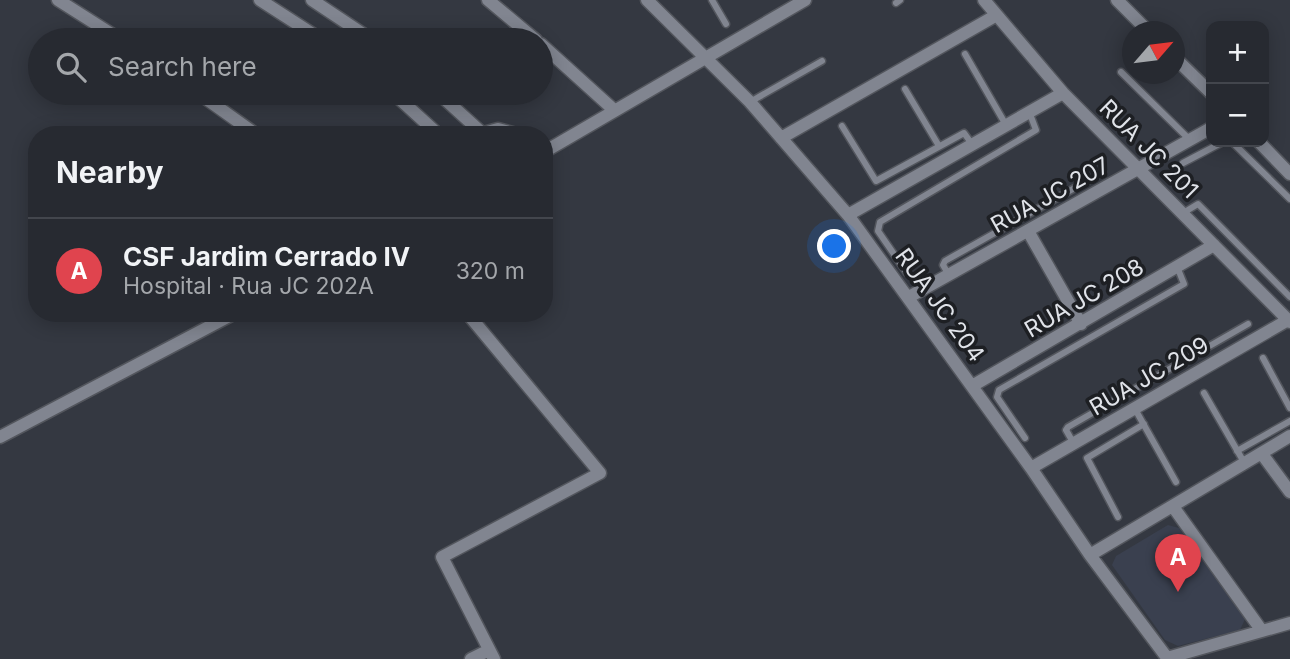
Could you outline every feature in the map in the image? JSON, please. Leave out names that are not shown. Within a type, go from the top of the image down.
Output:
[{"type":"street","points":[[58,0],[102,28]]},
{"type":"street","points":[[260,0],[303,28]]},
{"type":"street","points":[[312,0],[354,28]]},
{"type":"street","points":[[488,0],[522,28]]},
{"type":"street","name":"RUA JC 204","points":[[647,0],[750,102],[848,215],[1031,468],[1090,555],[1168,658]]},
{"type":"street","points":[[553,147],[805,0]]},
{"type":"street","name":"RUA JC 201","points":[[984,0],[1063,93],[1289,321]]},
{"type":"street","points":[[1117,0],[1138,21]]},
{"type":"street","points":[[781,138],[995,16]]},
{"type":"street","points":[[553,55],[614,110]]},
{"type":"street","points":[[1185,68],[1206,88]]},
{"type":"street","points":[[848,215],[1063,93]]},
{"type":"street","points":[[215,105],[244,126]]},
{"type":"street","points":[[406,105],[429,126]]},
{"type":"street","points":[[450,105],[472,126]]},
{"type":"street","name":"RUA JC 207","points":[[909,297],[1206,131]]},
{"type":"street","points":[[1264,147],[1290,174]]},
{"type":"street","points":[[1028,231],[1081,324]]},
{"type":"street","name":"RUA JC 208","points":[[972,386],[1178,269],[1214,245]]},
{"type":"street","name":"RUA JC 209","points":[[1031,468],[1289,321]]},
{"type":"street","points":[[0,437],[218,322]]},
{"type":"street","points":[[471,659],[491,654],[442,557],[600,473],[474,322]]},
{"type":"street","points":[[1090,555],[1174,508],[1290,436]]},
{"type":"street","points":[[1262,454],[1290,492]]},
{"type":"street","points":[[1174,508],[1262,631]]},
{"type":"street","points":[[1168,658],[1290,623]]},
{"type":"lane","points":[[712,0],[726,24]]},
{"type":"lane","points":[[965,54],[1007,126]]},
{"type":"lane","points":[[750,102],[822,61]]},
{"type":"lane","points":[[1121,72],[1190,140]]},
{"type":"lane","points":[[905,89],[939,146]]},
{"type":"lane","points":[[907,273],[877,226],[1036,130],[1030,114]]},
{"type":"lane","points":[[842,126],[876,181],[965,133],[973,145]]},
{"type":"lane","points":[[1183,163],[1213,147]]},
{"type":"lane","points":[[1237,147],[1290,199]]},
{"type":"lane","points":[[949,275],[943,265],[946,261],[1103,172]]},
{"type":"lane","points":[[1183,214],[1198,204],[1290,297]]},
{"type":"lane","points":[[1025,438],[997,397],[999,390],[1184,284],[1178,269]]},
{"type":"lane","points":[[1074,444],[1066,430],[1068,427],[1248,324]]},
{"type":"lane","points":[[1263,358],[1290,408]]},
{"type":"lane","points":[[1204,393],[1245,464]]},
{"type":"lane","points":[[1135,409],[1175,482]]},
{"type":"lane","points":[[1237,451],[1290,421]]},
{"type":"lane","points":[[1118,517],[1087,458],[1144,424]]},
{"type":"shaded area","points":[[1168,525],[1179,528],[1245,619],[1240,630],[1178,646],[1165,640],[1112,565],[1116,556]]},
{"type":"place","name":"CSF Jardim Cerrado IV","points":[[1178,592]]}]
